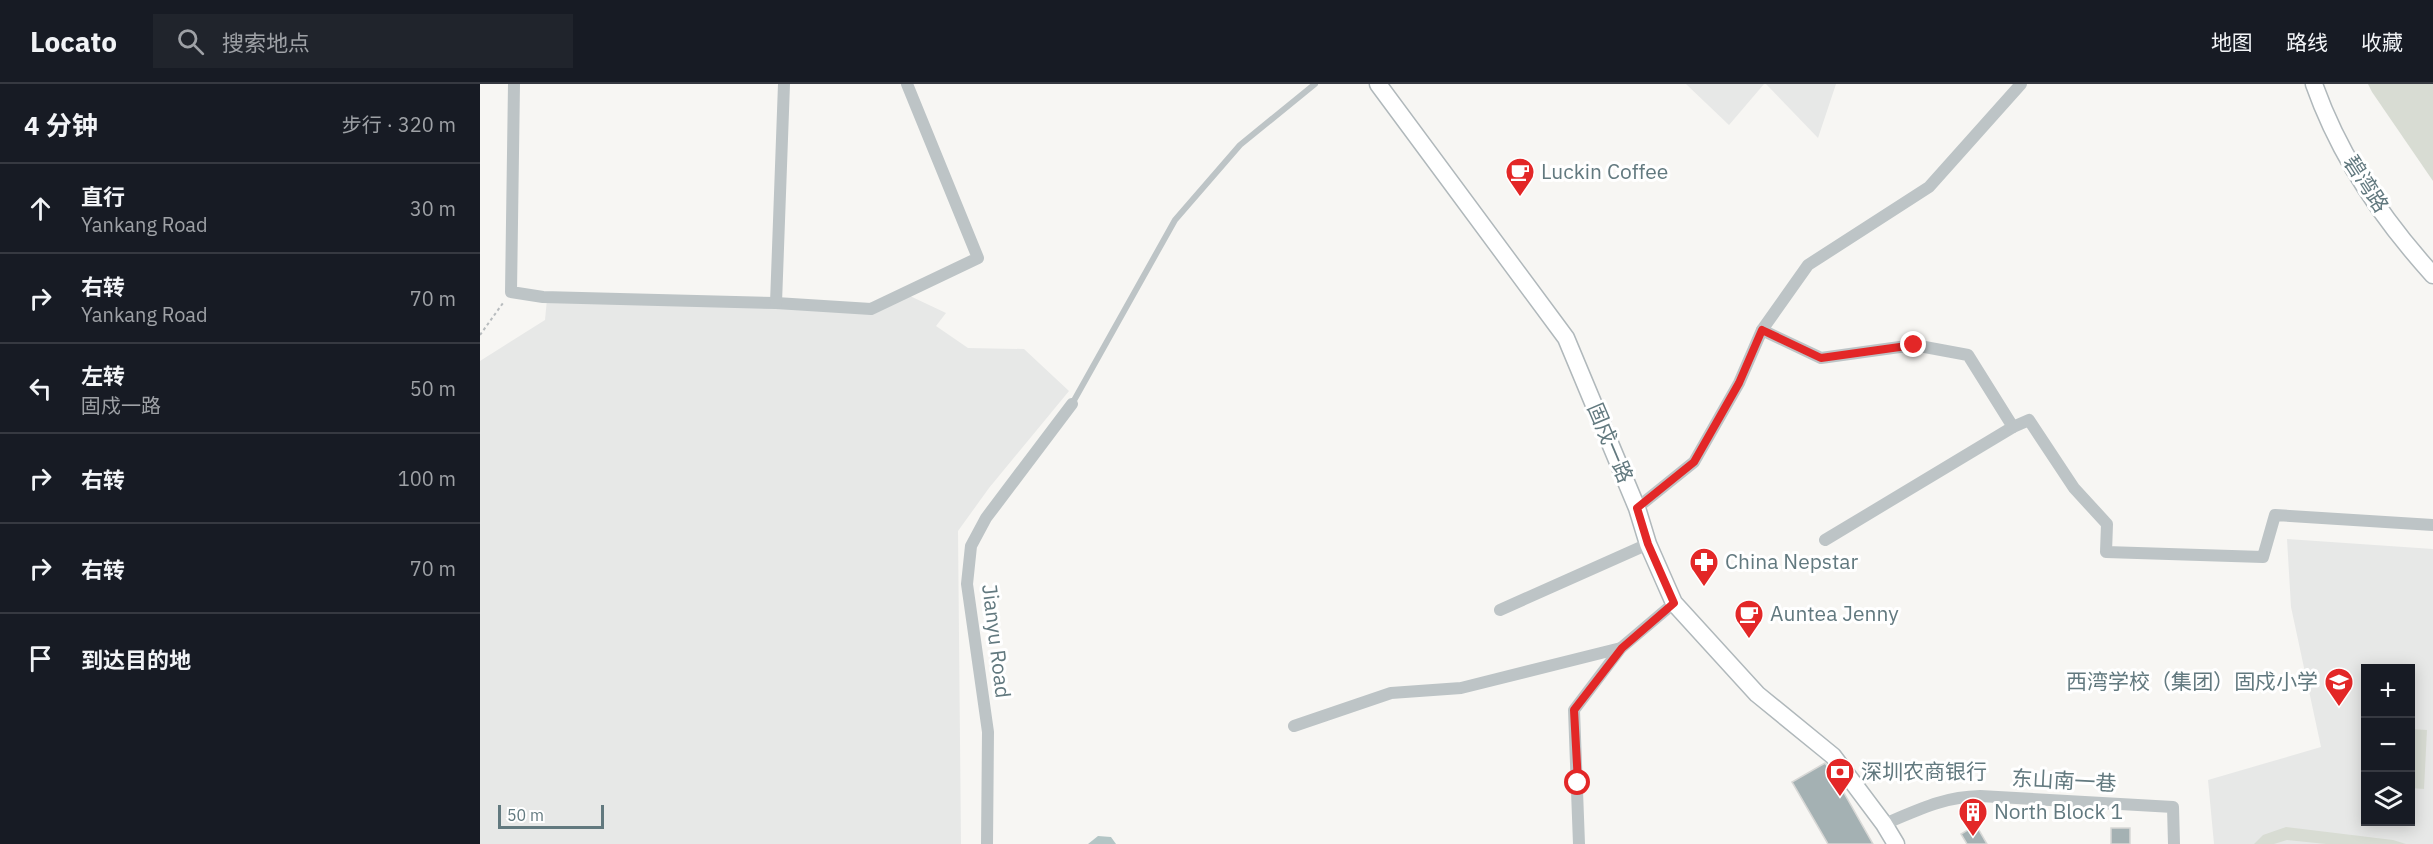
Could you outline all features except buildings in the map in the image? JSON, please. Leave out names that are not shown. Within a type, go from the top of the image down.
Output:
[{"type":"street","points":[[514,84],[511,292],[543,297],[776,303],[871,309],[978,258],[907,84]]},
{"type":"street","points":[[776,303],[784,84]]},
{"type":"street","name":"固戍一路","points":[[1378,84],[1566,339],[1674,603],[1757,694],[1833,756],[1884,824],[1896,844]]},
{"type":"street","points":[[1637,508],[1694,462],[1739,383],[1762,330],[1808,265],[1929,187],[2021,84]]},
{"type":"street","name":"碧湾路","points":[[2314,84],[2344,151],[2371,195],[2412,252],[2433,275]]},
{"type":"street","points":[[1762,330],[1821,358],[1914,345],[1968,355],[2013,427]]},
{"type":"street","name":"Jianyu Road","points":[[987,844],[988,732],[967,584],[971,546],[986,518],[1072,404]]},
{"type":"street","points":[[1826,540],[2013,427],[2029,420],[2074,488],[2107,524],[2106,552],[2262,557],[2276,515],[2433,525]]},
{"type":"street","points":[[1500,610],[1648,544]]},
{"type":"street","points":[[1579,844],[1574,710],[1622,648],[1674,603]]},
{"type":"street","points":[[1294,726],[1391,693],[1461,688],[1622,648]]},
{"type":"street","name":"东山南一巷","points":[[1884,824],[1939,801],[1957,797],[1980,796],[2173,807],[2174,844]]},
{"type":"lane","points":[[1072,404],[1175,220],[1239,145],[1315,84]]},
{"type":"path","points":[[480,335],[511,292]]},
{"type":"shaded area","points":[[1686,84],[1764,84],[1729,125]]},
{"type":"shaded area","points":[[1766,84],[1836,84],[1818,138]]},
{"type":"shaded area","points":[[2368,84],[2433,84],[2433,181],[2372,92]]},
{"type":"shaded area","points":[[910,296],[946,313],[936,326],[968,348],[1024,349],[1069,391],[989,488],[958,531],[961,844],[480,844],[480,361],[545,320],[547,299],[871,309]]},
{"type":"shaded area","name":"西湾学校（集团）固戍小学","points":[[2287,539],[2433,549],[2433,844],[2214,844],[2208,780],[2321,747],[2291,607]]},
{"type":"shaded area","points":[[2415,729],[2427,730],[2424,789],[2415,788]]},
{"type":"shaded area","points":[[2286,827],[2393,840],[2406,844],[2326,844],[2287,840],[2274,844],[2254,844],[2263,835]]},
{"type":"shaded area","points":[[1098,836],[1111,837],[1116,844],[1088,844]]},
{"type":"place","name":"Luckin Coffee","points":[[1520,198]]},
{"type":"place","name":"China Nepstar","points":[[1704,588]]},
{"type":"place","name":"Auntea Jenny","points":[[1749,640]]},
{"type":"place","name":"西湾学校（集团）固戍小学","points":[[2339,708]]},
{"type":"place","name":"深圳农商银行","points":[[1840,798]]},
{"type":"place","name":"North Block 1","points":[[1973,838]]},
{"type":"route","points":[[1578,783],[1574,710],[1622,648],[1674,603],[1648,544],[1637,508],[1694,462],[1739,383],[1762,330],[1821,358],[1914,345]]}]
